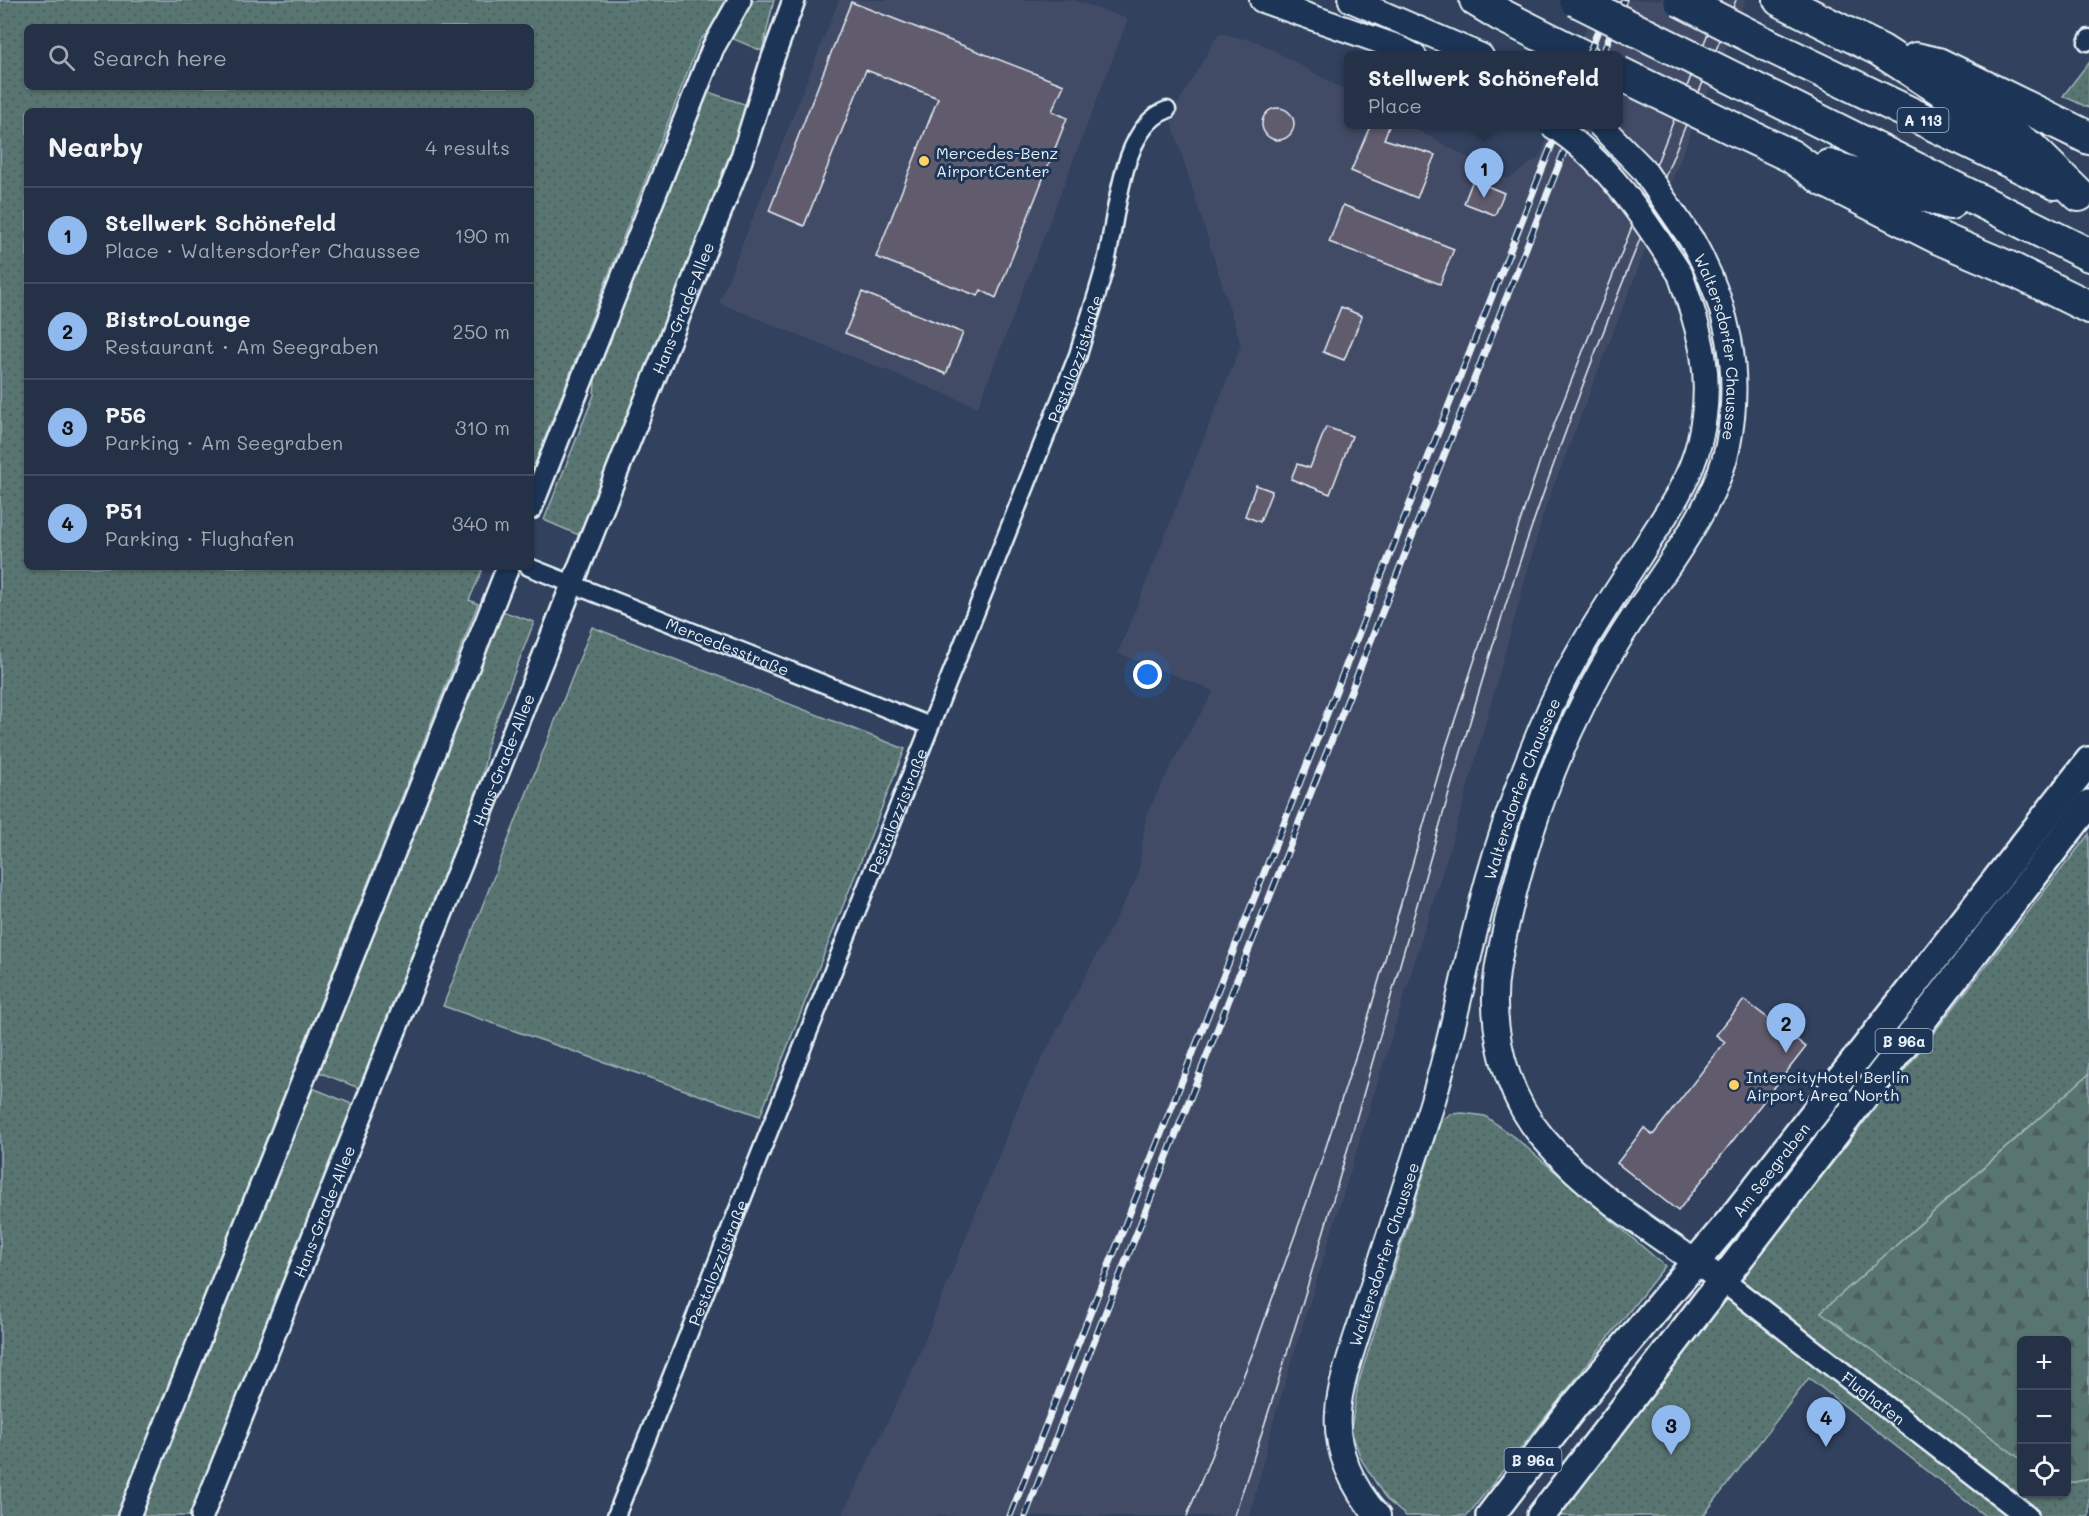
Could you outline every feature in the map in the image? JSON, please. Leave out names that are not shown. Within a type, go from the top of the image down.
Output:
[{"type":"highway","points":[[1459,0],[1489,8],[1572,51]]},
{"type":"highway","points":[[1576,0],[2089,255]]},
{"type":"highway","name":"A 113","points":[[1680,0],[1768,45],[2084,197]]},
{"type":"highway","points":[[1782,1],[1881,50],[2031,148],[2084,197]]},
{"type":"highway","points":[[1881,50],[1938,64],[2089,138]]},
{"type":"highway","points":[[1623,75],[1791,156],[1947,203],[1984,204]]},
{"type":"highway","points":[[1791,156],[1824,180],[1939,238],[2007,267],[2089,307]]},
{"type":"main road","points":[[1262,0],[1364,35],[1402,51]]},
{"type":"main road","points":[[1351,0],[1469,51]]},
{"type":"main road","name":"Waltersdorfer Chaussee","points":[[1378,1516],[1361,1494],[1345,1461],[1340,1446],[1337,1412],[1354,1346],[1432,1102],[1507,814],[1558,692],[1582,647],[1668,512],[1692,464],[1699,445],[1707,393],[1702,340],[1680,274],[1619,186],[1586,152],[1556,129]]},
{"type":"main road","name":"Waltersdorfer Chaussee","points":[[1604,129],[1643,169],[1694,242],[1718,293],[1730,331],[1735,396],[1728,446],[1709,496],[1686,538],[1618,640],[1575,721],[1554,771],[1514,889],[1496,969],[1495,1003],[1500,1054],[1522,1105],[1542,1138],[1592,1185],[1632,1218],[1722,1280]]},
{"type":"main road","name":"Am Seegraben","points":[[1490,1516],[1576,1404],[1730,1221],[2089,760]]},
{"type":"main road","name":"Am Seegraben","points":[[1541,1516],[2089,804]]},
{"type":"street","points":[[534,500],[713,48],[740,0]]},
{"type":"street","name":"Hans-Grade-Allee","points":[[202,1516],[741,160],[770,66],[794,0]]},
{"type":"street","name":"Pestalozzistraße","points":[[616,1516],[1078,355],[1106,263],[1121,186],[1135,144],[1149,120],[1167,110]]},
{"type":"street","name":"Mercedesstraße","points":[[534,569],[930,726]]},
{"type":"street","points":[[129,1516],[507,570]]},
{"type":"street","name":"Flughafen","points":[[1722,1280],[2026,1516]]},
{"type":"shaded area","name":"Mercedes-Benz AirportCenter","points":[[839,0],[1073,0],[1128,19],[978,407],[719,303]]},
{"type":"shaded area","points":[[1597,0],[1746,0],[1689,137],[1545,508],[1462,808],[1273,1422],[1250,1516],[842,1516],[913,1369],[1023,1095],[1138,876],[1146,815],[1184,741],[1214,691],[1118,653],[1241,345],[1170,117],[1219,33],[1258,42],[1344,89],[1344,129],[1415,129],[1508,179],[1540,157],[1550,129],[1623,129],[1623,51],[1578,51]]},
{"type":"green space","points":[[0,0],[726,0],[709,31],[700,40],[534,466],[534,108],[24,108],[24,570],[482,571],[469,600],[478,604],[118,1516],[0,1516]]},
{"type":"green space","points":[[752,0],[774,0],[762,51],[731,38]]},
{"type":"green space","points":[[2089,62],[2089,108],[2063,96]]},
{"type":"green space","points":[[708,92],[747,105],[743,120],[581,536],[544,520],[594,395],[596,369]]},
{"type":"green space","points":[[499,610],[534,622],[489,738],[482,778],[359,1088],[316,1071]]},
{"type":"green space","points":[[592,627],[905,749],[760,1116],[443,1006]]},
{"type":"green space","points":[[2089,834],[2089,1074],[1821,1312],[2017,1456],[2017,1498],[2071,1498],[2071,1482],[2089,1479],[2089,1516],[1985,1516],[1809,1378],[1703,1516],[1557,1516]]},
{"type":"green space","points":[[2089,1074],[2089,1479],[2071,1483],[2071,1336],[2017,1336],[2017,1456],[1821,1312]]},
{"type":"green space","points":[[310,1087],[354,1105],[191,1516],[140,1516]]},
{"type":"green space","points":[[1450,1114],[1485,1116],[1518,1140],[1665,1266],[1467,1516],[1406,1516],[1386,1499],[1361,1459],[1351,1430],[1358,1384],[1440,1123]]},
{"type":"building","points":[[851,2],[1064,85],[1052,111],[1067,118],[996,298],[981,290],[978,296],[876,257],[938,98],[866,70],[804,226],[769,211]]},
{"type":"building","points":[[1278,108],[1290,112],[1294,124],[1290,136],[1278,140],[1266,136],[1262,124],[1266,112]]},
{"type":"building","points":[[1369,129],[1388,129],[1384,139],[1435,155],[1417,198],[1351,171]]},
{"type":"building","points":[[1473,180],[1504,193],[1495,215],[1464,203]]},
{"type":"building","points":[[1343,205],[1454,249],[1440,284],[1329,242]]},
{"type":"building","points":[[862,292],[963,333],[946,374],[845,333]]},
{"type":"building","points":[[1341,307],[1362,316],[1344,360],[1323,352]]},
{"type":"building","points":[[1326,427],[1352,436],[1330,494],[1291,479],[1297,464],[1310,468]]},
{"type":"building","points":[[1256,485],[1272,491],[1260,522],[1245,516]]},
{"type":"building","name":"IntercityHotel Berlin Airport Area North","points":[[1744,1000],[1806,1047],[1678,1211],[1617,1163],[1644,1128],[1653,1135],[1725,1042],[1716,1035]]},
{"type":"tram line","points":[[1187,1516],[1255,1347],[1321,1162],[1368,1018],[1446,747],[1541,458],[1721,0]]},
{"type":"tram line","points":[[1234,1516],[1304,1298],[1462,748],[1521,558],[1609,317],[1736,0]]},
{"type":"railway","points":[[1590,51],[1610,0]]},
{"type":"railway","points":[[1604,51],[1624,0]]},
{"type":"railway","points":[[1010,1516],[1558,129]]},
{"type":"railway","points":[[1025,1516],[1573,129]]},
{"type":"place","name":"Mercedes-Benz AirportCenter","points":[[924,161]]},
{"type":"place","name":"Stellwerk Schönefeld","points":[[1484,198]]},
{"type":"place","name":"BistroLounge","points":[[1786,1053]]},
{"type":"place","name":"IntercityHotel Berlin Airport Area North","points":[[1734,1085]]},
{"type":"place","name":"P51","points":[[1826,1447]]},
{"type":"place","name":"P56","points":[[1671,1455]]}]
